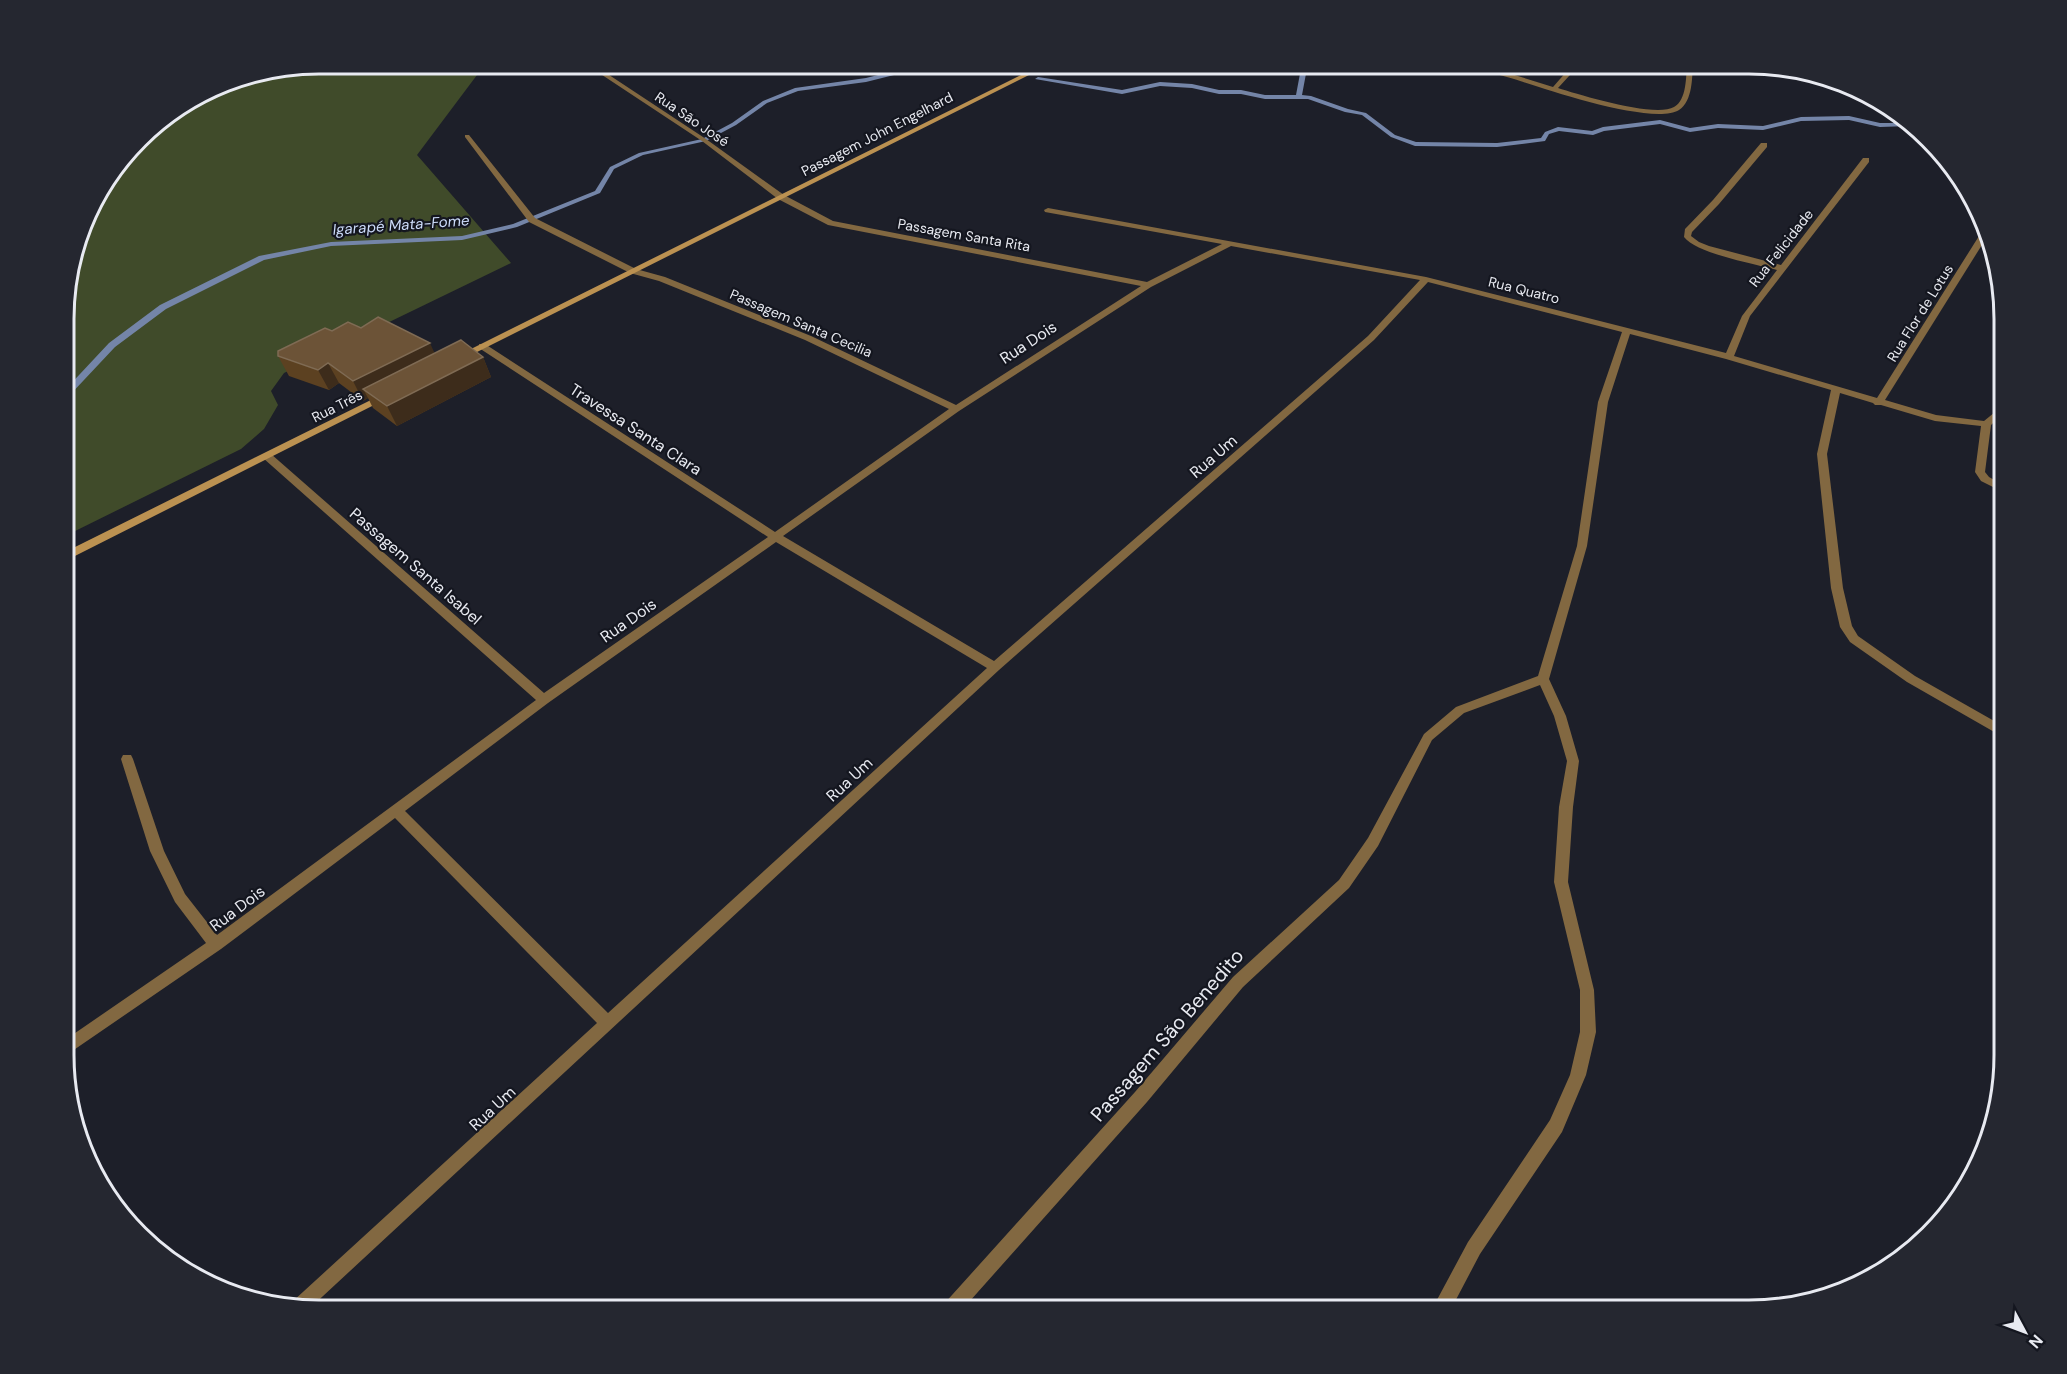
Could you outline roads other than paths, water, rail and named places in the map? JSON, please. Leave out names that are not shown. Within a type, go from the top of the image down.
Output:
[{"type":"main road","name":"Passagem John Engelhard","points":[[782,197],[1028,74]]},
{"type":"main road","points":[[452,362],[782,197]]},
{"type":"main road","name":"Rua Três","points":[[74,552],[391,393]]},
{"type":"street","name":"Rua São José","points":[[604,74],[704,140],[782,197]]},
{"type":"street","points":[[1507,74],[1644,113],[1665,114],[1677,109],[1684,100],[1688,74]]},
{"type":"street","points":[[1555,88],[1568,74]]},
{"type":"street","name":"Passagem Santa Cecilia","points":[[467,136],[532,220],[633,271],[662,279],[808,338],[956,409]]},
{"type":"street","points":[[1764,145],[1688,231],[1687,235],[1690,240],[1706,247],[1781,268]]},
{"type":"street","name":"Rua Felicidade","points":[[1728,357],[1746,316],[1866,160]]},
{"type":"street","name":"Passagem Santa Rita","points":[[782,197],[831,223],[1148,285]]},
{"type":"street","name":"Rua Quatro","points":[[1048,210],[1426,279],[1728,357],[1935,418],[1986,424]]},
{"type":"street","name":"Rua Flor de Lotus","points":[[1878,403],[1980,241]]},
{"type":"street","name":"Rua Dois","points":[[74,1042],[216,944],[544,700],[956,409],[1148,285],[1228,244]]},
{"type":"street","name":"Rua Um","points":[[307,1300],[995,667],[1371,338],[1426,279]]},
{"type":"street","points":[[1446,1300],[1474,1248],[1556,1126],[1578,1075],[1588,1032],[1587,990],[1561,882],[1566,807],[1573,761],[1560,716],[1543,679],[1582,546],[1603,402],[1627,331]]},
{"type":"street","name":"Travessa Santa Clara","points":[[482,346],[774,536],[995,667]]},
{"type":"street","points":[[1836,390],[1822,454],[1837,588],[1846,627],[1854,639],[1911,679],[1994,727]]},
{"type":"street","points":[[1994,417],[1986,424],[1980,472],[1985,479],[1994,484]]},
{"type":"street","name":"Passagem Santa Isabel","points":[[267,456],[544,700]]},
{"type":"street","name":"Passagem São Benedito","points":[[959,1300],[1119,1122],[1238,982],[1344,884],[1373,842],[1428,737],[1460,710],[1543,679]]},
{"type":"street","points":[[127,759],[157,851],[180,898],[216,944]]},
{"type":"street","points":[[396,810],[608,1024]]},
{"type":"waterway","name":"Igarapé Mata-Fome","points":[[74,385],[112,345],[163,307],[262,258],[331,244],[462,238],[515,226],[598,192],[612,168],[641,154],[704,140],[734,124],[765,102],[797,89],[866,80],[890,74]]},
{"type":"waterway","points":[[1299,97],[1303,74]]},
{"type":"waterway","name":"Igarapé Mata-Fome","points":[[1038,79],[1122,92],[1160,84],[1192,86],[1219,92],[1241,92],[1265,97],[1299,97]]},
{"type":"waterway","name":"Igarapé Mata-Fome","points":[[1299,97],[1309,97],[1347,111],[1364,114],[1393,136],[1415,144],[1497,145],[1543,140],[1547,133],[1558,129],[1593,133],[1603,129],[1660,122],[1690,130],[1718,126],[1763,128],[1801,119],[1849,118],[1880,125],[1898,125]]}]
